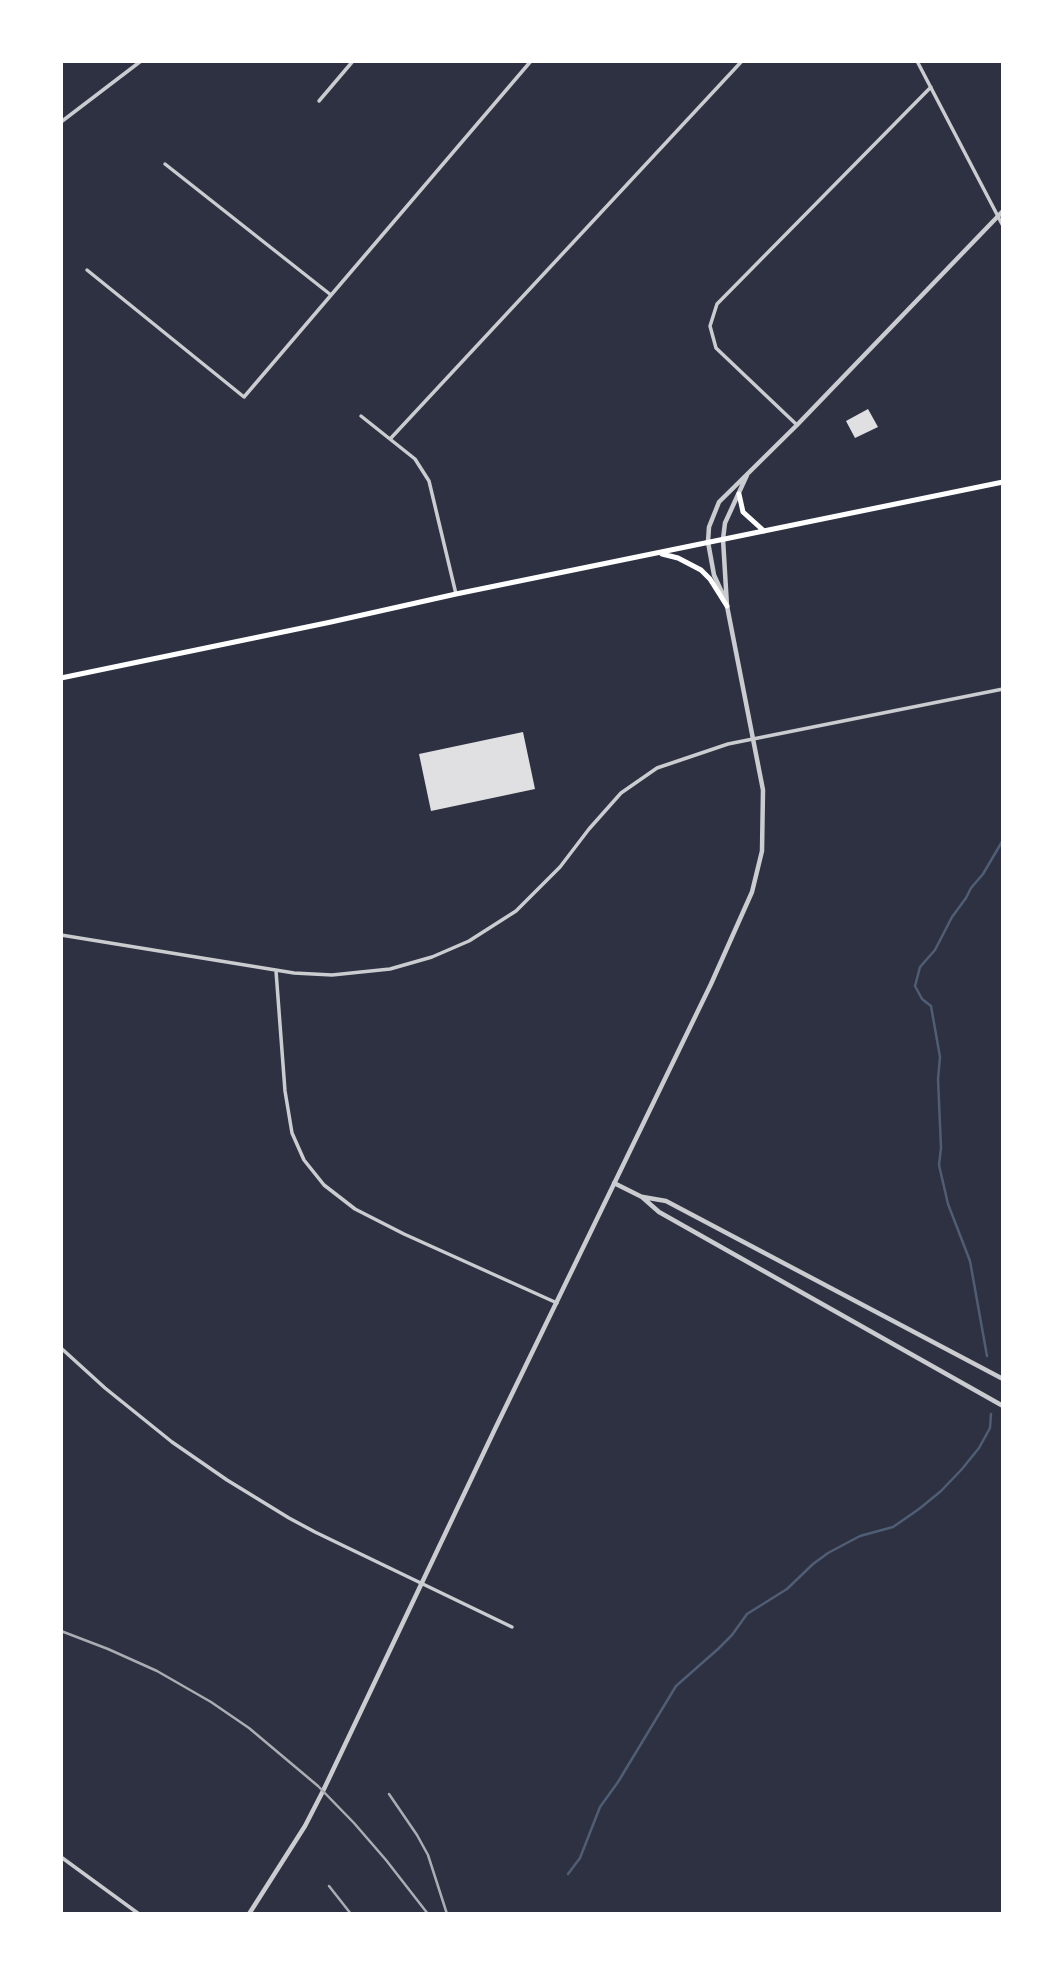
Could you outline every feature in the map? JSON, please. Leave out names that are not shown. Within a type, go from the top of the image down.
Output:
[{"type":"main road","points":[[61,678],[1003,482]]},
{"type":"main road","points":[[739,494],[743,512],[764,531]]},
{"type":"main road","points":[[659,553],[678,558],[701,570],[727,606]]},
{"type":"street","points":[[61,122],[141,61]]},
{"type":"street","points":[[319,101],[353,61]]},
{"type":"street","points":[[87,270],[244,397],[531,61]]},
{"type":"street","points":[[391,438],[742,61]]},
{"type":"street","points":[[917,61],[1003,226]]},
{"type":"street","points":[[797,425],[716,348],[710,326],[717,304],[931,87]]},
{"type":"street","points":[[165,164],[331,295]]},
{"type":"street","points":[[727,606],[714,575],[708,542],[709,527],[719,502],[1003,211]]},
{"type":"street","points":[[361,416],[415,458],[429,481],[456,594]]},
{"type":"street","points":[[249,1914],[305,1826],[323,1791],[712,982],[752,892],[762,851],[763,790],[727,606],[723,539],[725,523],[747,475]]},
{"type":"street","points":[[61,935],[276,971],[332,975],[380,971],[432,957],[469,941],[516,911],[560,867],[621,793],[657,768],[728,744],[1003,689]]},
{"type":"street","points":[[276,971],[285,1091],[292,1133],[304,1160],[324,1185],[355,1209],[404,1234],[557,1303]]},
{"type":"street","points":[[614,1183],[642,1197],[659,1212],[1003,1406]]},
{"type":"street","points":[[642,1197],[666,1201],[1003,1379]]},
{"type":"street","points":[[61,1348],[172,1442],[227,1480],[289,1518],[512,1627]]},
{"type":"street","points":[[61,1857],[139,1914]]},
{"type":"building","points":[[868,409],[878,427],[855,438],[846,421]]},
{"type":"building","points":[[523,732],[535,789],[431,811],[419,754]]},
{"type":"waterway","points":[[987,1356],[970,1261],[948,1204],[939,1165],[940,1057],[931,1006],[922,999],[915,986],[920,967],[935,950],[952,917],[983,874],[1003,840]]},
{"type":"waterway","points":[[568,1874],[580,1858],[600,1807],[676,1686],[732,1635],[747,1614],[787,1589],[813,1564],[860,1536],[893,1527],[941,1491],[979,1448],[990,1428],[991,1414]]},
{"type":"railway","points":[[61,1631],[157,1671],[249,1728],[318,1786],[354,1823],[428,1914]]},
{"type":"railway","points":[[389,1794],[428,1855],[447,1914]]},
{"type":"railway","points":[[329,1886],[351,1914]]}]
